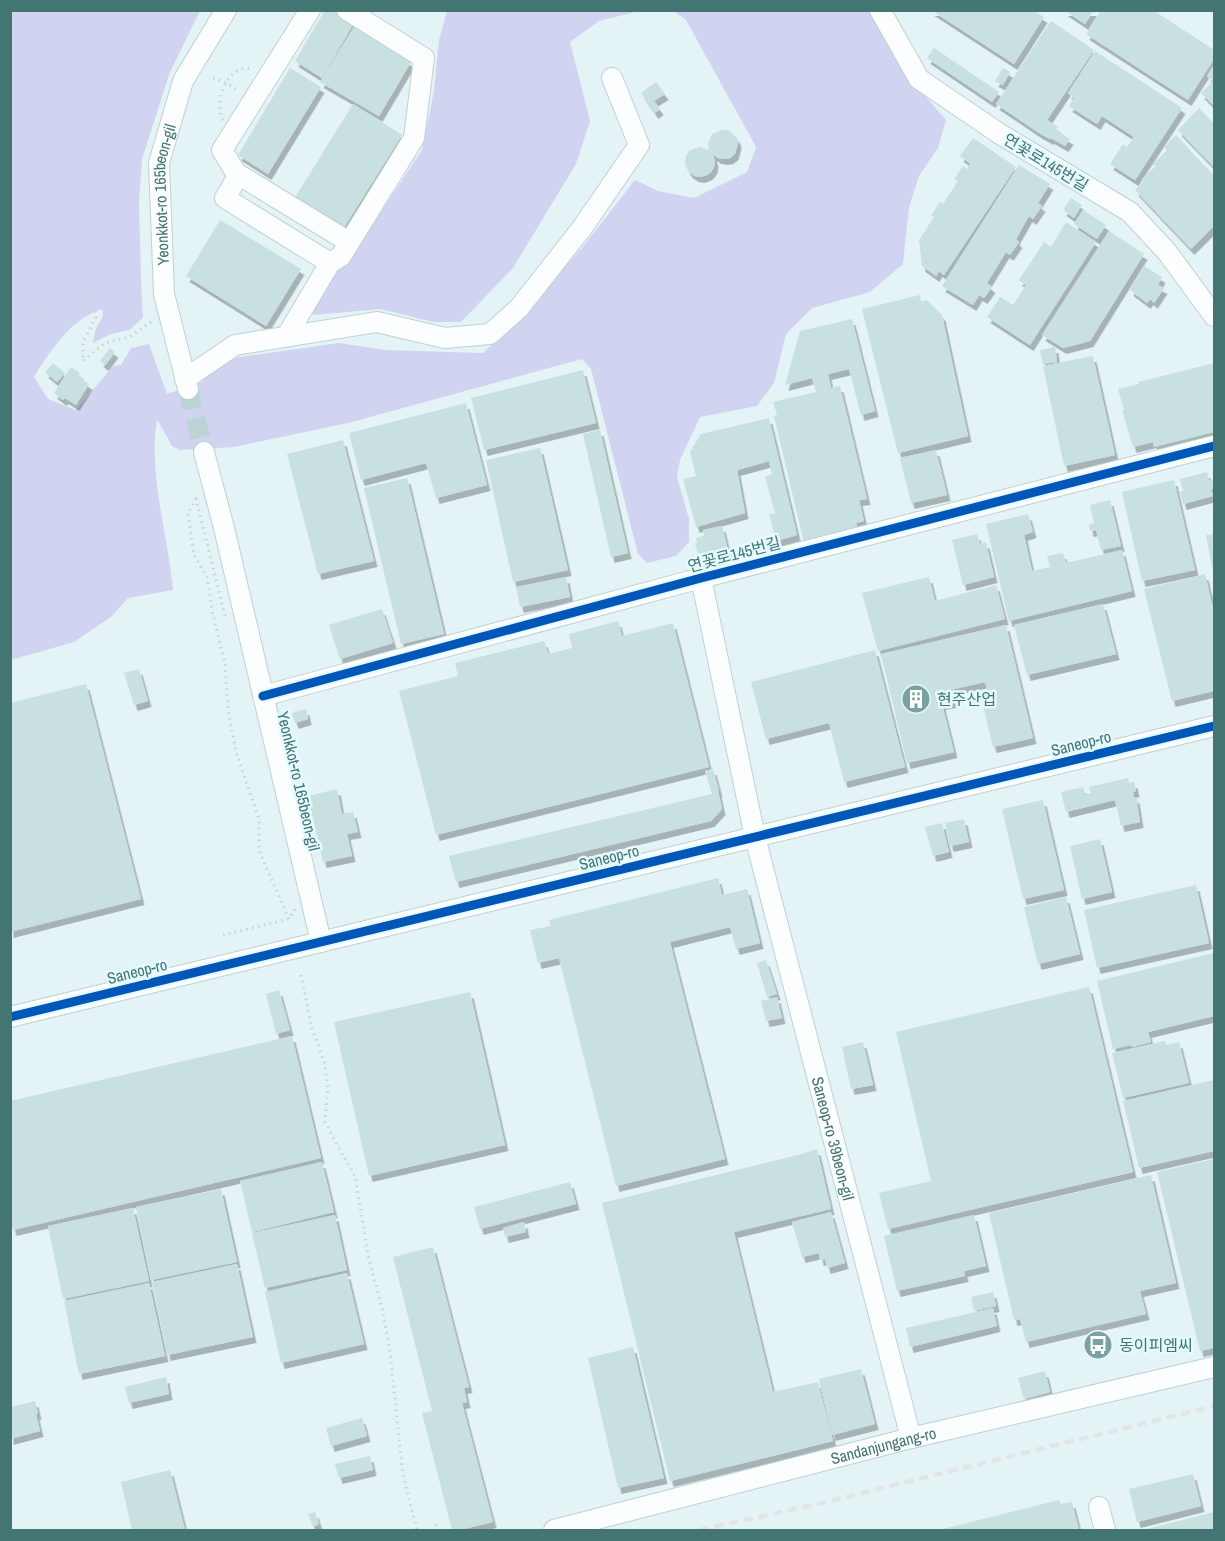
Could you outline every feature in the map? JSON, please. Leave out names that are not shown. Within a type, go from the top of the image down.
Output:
[{"type":"street","name":"Yeonkkot-ro 165beon-gil","points":[[226,10],[183,81],[159,162],[164,294],[187,384],[235,345],[286,337]]},
{"type":"street","points":[[310,10],[222,150],[236,173],[349,242]]},
{"type":"street","points":[[286,337],[330,263],[341,255],[414,138],[424,58],[347,10]]},
{"type":"street","name":"연꽃로145번길","points":[[879,10],[919,79],[1000,134],[1130,212],[1167,252],[1215,316]]},
{"type":"street","points":[[286,337],[377,322],[445,338],[490,334],[519,308],[582,228],[639,146],[612,78]]},
{"type":"street","points":[[239,175],[225,198],[330,263]]},
{"type":"street","name":"연꽃로145번길","points":[[263,696],[701,578],[1215,446]]},
{"type":"street","name":"Yeonkkot-ro 165beon-gil","points":[[204,452],[321,942]]},
{"type":"street","name":"Saneop-ro 39beon-gil","points":[[701,578],[755,837],[911,1438]]},
{"type":"street","name":"Saneop-ro","points":[[10,1017],[1215,726]]},
{"type":"street","name":"Sandanjungang-ro","points":[[554,1530],[911,1438],[1215,1367]]},
{"type":"street","points":[[1099,1507],[1105,1530]]},
{"type":"path","points":[[232,133],[220,115],[220,99],[226,82],[238,70],[273,69]]},
{"type":"path","points":[[213,78],[226,82],[253,100]]},
{"type":"path","points":[[37,314],[74,296],[91,292],[96,317],[83,342],[83,362],[105,343],[130,337],[168,309]]},
{"type":"path","points":[[228,625],[196,499],[189,513],[194,555],[207,577],[213,615],[225,664],[228,709],[236,752],[259,819],[259,851],[290,920]]},
{"type":"path","points":[[290,920],[296,905]]},
{"type":"path","points":[[223,935],[290,920]]},
{"type":"path","points":[[301,975],[312,1028],[324,1062],[328,1087],[325,1122],[355,1176],[369,1260],[382,1308],[390,1352],[403,1475],[417,1530]]},
{"type":"path","points":[[436,1524],[438,1530]]},
{"type":"shaded area","points":[[11,11],[200,11],[170,72],[142,159],[139,202],[143,318],[129,330],[111,334],[93,343],[95,331],[103,316],[102,309],[91,313],[63,337],[34,377],[48,399],[76,410],[113,366],[121,365],[131,348],[149,344],[167,394],[202,382],[208,370],[225,359],[339,343],[385,350],[483,353],[520,318],[581,249],[635,180],[658,191],[694,198],[747,172],[756,147],[686,20],[674,11],[870,11],[904,68],[946,120],[938,148],[919,176],[909,207],[903,264],[870,292],[812,308],[786,334],[774,383],[757,406],[700,417],[680,460],[677,477],[689,519],[689,542],[676,556],[647,563],[638,554],[591,369],[582,359],[348,423],[234,447],[180,450],[172,446],[157,419],[155,462],[157,484],[173,590],[128,598],[111,617],[74,642],[11,660]]},
{"type":"shaded area","points":[[447,11],[639,11],[599,21],[570,42],[590,121],[576,164],[513,268],[461,322],[433,322],[381,309],[314,315],[311,309],[331,275],[346,265],[422,150],[434,91],[439,40]]},
{"type":"building","points":[[325,10],[337,10],[355,21],[322,78],[295,61]]},
{"type":"building","points":[[931,10],[1033,10],[1044,17],[1014,64]]},
{"type":"building","points":[[1064,10],[1094,10],[1085,24]]},
{"type":"building","points":[[1101,10],[1153,10],[1214,50],[1214,59],[1188,100],[1086,34]]},
{"type":"building","points":[[1051,21],[1094,50],[1047,120],[1058,127],[1056,130],[1070,139],[1065,146],[1039,133],[996,104]]},
{"type":"building","points":[[354,27],[411,62],[379,116],[320,82]]},
{"type":"building","points":[[934,48],[999,92],[992,102],[927,58]]},
{"type":"building","points":[[1095,51],[1182,108],[1135,180],[1110,164],[1123,144],[1127,147],[1134,137],[1102,116],[1097,124],[1069,106],[1074,98],[1068,93]]},
{"type":"building","points":[[1214,65],[1214,106],[1201,93],[1213,81],[1207,76]]},
{"type":"building","points":[[290,68],[321,87],[268,174],[238,155]]},
{"type":"building","points":[[1003,68],[1010,72],[1003,85],[995,81]]},
{"type":"building","points":[[656,82],[665,94],[654,101],[660,109],[655,113],[641,93]]},
{"type":"building","points":[[353,104],[402,135],[343,229],[294,199]]},
{"type":"building","points":[[1199,108],[1214,124],[1214,167],[1178,130]]},
{"type":"building","points":[[728,130],[737,138],[735,154],[724,159],[713,155],[714,167],[707,175],[695,176],[689,172],[685,162],[689,151],[699,147],[709,150],[708,144],[712,134]]},
{"type":"building","points":[[1176,135],[1214,176],[1214,226],[1191,249],[1135,190],[1144,181],[1142,179],[1156,166],[1153,164],[1167,150],[1164,147]]},
{"type":"building","points":[[973,138],[1016,167],[944,275],[939,271],[936,276],[922,266],[919,240],[934,217],[931,215],[940,202],[943,204],[958,181],[954,179],[963,166],[967,169],[970,163],[960,156]]},
{"type":"building","points":[[1019,165],[1050,184],[1038,203],[1042,206],[1033,219],[1029,216],[1016,239],[1019,242],[1010,255],[1006,252],[987,283],[992,287],[984,298],[979,295],[973,305],[942,286]]},
{"type":"building","points":[[1071,198],[1082,205],[1074,218],[1063,210]]},
{"type":"building","points":[[1083,210],[1106,225],[1097,239],[1074,224]]},
{"type":"building","points":[[220,220],[301,269],[266,326],[186,276]]},
{"type":"building","points":[[1066,222],[1096,242],[1030,345],[987,317],[1000,297],[1013,305],[1026,285],[1019,280],[1044,242],[1051,247]]},
{"type":"building","points":[[1109,231],[1144,254],[1090,341],[1063,348],[1042,335]]},
{"type":"building","points":[[1144,266],[1162,277],[1158,285],[1164,288],[1154,303],[1150,299],[1147,303],[1130,290]]},
{"type":"building","points":[[920,295],[921,302],[927,300],[942,315],[968,436],[898,453],[862,309]]},
{"type":"building","points":[[852,319],[875,411],[861,415],[849,369],[828,374],[831,388],[840,386],[867,499],[859,500],[864,521],[856,523],[858,531],[804,543],[774,416],[777,415],[773,402],[816,392],[812,378],[785,385],[800,331]]},
{"type":"building","points":[[1055,347],[1057,362],[1043,364],[1040,350]]},
{"type":"building","points":[[110,348],[115,352],[105,365],[100,361]]},
{"type":"building","points":[[1093,356],[1115,455],[1064,466],[1043,366]]},
{"type":"building","points":[[53,363],[65,373],[57,382],[45,372]]},
{"type":"building","points":[[1214,363],[1214,432],[1154,447],[1153,442],[1133,447],[1118,389]]},
{"type":"building","points":[[71,367],[80,373],[78,376],[89,384],[76,405],[65,398],[63,400],[54,393]]},
{"type":"building","points":[[583,370],[596,423],[484,450],[471,398]]},
{"type":"building","points":[[466,403],[487,485],[436,498],[426,463],[361,480],[349,433]]},
{"type":"building","points":[[769,418],[797,535],[776,541],[769,514],[775,513],[765,477],[772,474],[769,461],[737,470],[745,513],[696,527],[683,479],[696,476],[690,452],[701,434]]},
{"type":"building","points":[[600,430],[628,553],[611,557],[583,434]]},
{"type":"building","points":[[343,440],[374,561],[318,574],[287,454]]},
{"type":"building","points":[[540,448],[568,570],[513,582],[486,460]]},
{"type":"building","points":[[936,450],[947,495],[911,503],[900,458]]},
{"type":"building","points":[[1207,472],[1209,481],[1214,479],[1214,488],[1211,489],[1213,496],[1183,504],[1180,479]]},
{"type":"building","points":[[407,478],[444,634],[401,644],[364,488]]},
{"type":"building","points":[[1174,480],[1195,570],[1142,581],[1122,492]]},
{"type":"building","points":[[1110,500],[1121,546],[1101,550],[1096,530],[1090,531],[1089,525],[1094,523],[1090,505]]},
{"type":"building","points":[[1028,514],[1033,532],[1024,535],[1032,571],[1050,567],[1047,556],[1063,553],[1066,563],[1122,550],[1132,591],[1009,621],[986,524]]},
{"type":"building","points":[[722,526],[728,550],[724,551],[727,561],[704,566],[695,544],[697,543],[696,538],[704,536],[703,530]]},
{"type":"building","points":[[977,534],[980,544],[986,542],[994,577],[963,585],[952,540]]},
{"type":"building","points":[[1214,534],[1214,567],[1212,567],[1206,535]]},
{"type":"building","points":[[1205,574],[1214,612],[1214,691],[1172,701],[1144,589]]},
{"type":"building","points":[[566,577],[570,597],[520,607],[516,587]]},
{"type":"building","points":[[929,577],[935,601],[996,585],[1005,619],[878,651],[862,593]]},
{"type":"building","points":[[1103,604],[1116,654],[1027,675],[1014,625]]},
{"type":"building","points":[[382,609],[393,643],[340,659],[329,625]]},
{"type":"building","points":[[618,621],[622,636],[673,623],[709,767],[436,835],[399,691],[458,676],[455,663],[544,641],[548,654],[572,648],[569,634]]},
{"type":"building","name":"현주산업","points":[[1006,625],[1033,738],[993,747],[980,693],[988,692],[985,682],[950,690],[953,702],[942,704],[954,752],[907,763],[881,654]]},
{"type":"building","points":[[875,650],[905,767],[844,782],[829,723],[766,739],[751,682]]},
{"type":"building","points":[[139,669],[148,701],[134,705],[124,673]]},
{"type":"building","points":[[86,684],[141,899],[10,932],[10,703]]},
{"type":"building","points":[[306,709],[308,719],[295,723],[292,713]]},
{"type":"building","points":[[713,769],[722,809],[711,821],[456,882],[449,856],[712,794],[705,771]]},
{"type":"building","points":[[1128,778],[1129,783],[1134,782],[1136,791],[1133,792],[1140,822],[1121,826],[1115,800],[1066,812],[1061,792],[1083,787],[1085,795],[1091,793],[1089,787]]},
{"type":"building","points":[[337,789],[342,814],[353,812],[358,832],[347,834],[352,856],[323,862],[308,796]]},
{"type":"building","points":[[1043,800],[1064,890],[1023,899],[1002,809]]},
{"type":"building","points":[[964,819],[969,842],[950,846],[945,823]]},
{"type":"building","points":[[942,823],[949,852],[933,856],[925,827]]},
{"type":"building","points":[[1100,839],[1112,892],[1082,899],[1070,846]]},
{"type":"building","points":[[718,878],[722,895],[747,889],[760,943],[736,949],[730,927],[670,942],[725,1159],[616,1186],[559,958],[538,963],[530,930],[551,926],[549,920]]},
{"type":"building","points":[[1196,885],[1209,943],[1097,968],[1084,910]]},
{"type":"building","points":[[1066,897],[1080,954],[1038,964],[1024,907]]},
{"type":"building","points":[[1214,953],[1214,1016],[1148,1032],[1151,1042],[1113,1049],[1097,981]]},
{"type":"building","points":[[766,960],[777,994],[767,997],[757,963]]},
{"type":"building","points":[[1089,987],[1133,1172],[888,1229],[879,1193],[931,1181],[896,1032]]},
{"type":"building","points":[[279,990],[290,1030],[276,1034],[266,994]]},
{"type":"building","points":[[470,992],[505,1145],[369,1176],[334,1022]]},
{"type":"building","points":[[777,997],[782,1018],[766,1021],[761,1001]]},
{"type":"building","points":[[292,1036],[321,1158],[13,1230],[10,1219],[10,1101]]},
{"type":"building","points":[[1165,1041],[1166,1045],[1179,1042],[1189,1083],[1123,1098],[1112,1053]]},
{"type":"building","points":[[863,1042],[873,1085],[851,1089],[842,1047]]},
{"type":"building","points":[[1214,1080],[1214,1151],[1139,1168],[1123,1101]]},
{"type":"building","points":[[817,1149],[831,1209],[734,1232],[773,1392],[818,1382],[833,1441],[670,1481],[602,1203]]},
{"type":"building","points":[[1214,1159],[1214,1348],[1200,1351],[1157,1172]]},
{"type":"building","points":[[322,1162],[334,1212],[252,1232],[240,1181]]},
{"type":"building","points":[[1151,1175],[1176,1283],[1140,1291],[1146,1314],[1026,1342],[1020,1319],[1014,1320],[989,1213]]},
{"type":"building","points":[[570,1182],[576,1204],[480,1229],[474,1207]]},
{"type":"building","points":[[221,1189],[237,1262],[151,1280],[136,1207]]},
{"type":"building","points":[[133,1208],[149,1281],[63,1299],[48,1226]]},
{"type":"building","points":[[831,1212],[845,1263],[827,1268],[825,1259],[820,1260],[819,1253],[802,1257],[792,1222]]},
{"type":"building","points":[[335,1215],[347,1270],[265,1288],[252,1233]]},
{"type":"building","points":[[974,1215],[986,1266],[964,1271],[965,1276],[897,1291],[884,1236]]},
{"type":"building","points":[[524,1222],[526,1232],[505,1237],[503,1228]]},
{"type":"building","points":[[433,1247],[469,1387],[464,1388],[467,1402],[462,1403],[493,1522],[459,1530],[452,1530],[422,1413],[432,1411],[393,1257]]},
{"type":"building","points":[[237,1264],[253,1337],[167,1355],[152,1282]]},
{"type":"building","points":[[347,1273],[364,1344],[281,1363],[265,1292]]},
{"type":"building","points":[[149,1283],[165,1356],[79,1374],[64,1301]]},
{"type":"building","points":[[993,1292],[996,1306],[974,1311],[971,1297]]},
{"type":"building","points":[[993,1308],[997,1326],[910,1347],[906,1328]]},
{"type":"building","points":[[633,1347],[664,1478],[618,1488],[588,1358]]},
{"type":"building","points":[[861,1369],[875,1424],[832,1435],[819,1379]]},
{"type":"building","points":[[1045,1371],[1050,1392],[1024,1399],[1018,1378]]},
{"type":"building","points":[[166,1377],[169,1394],[129,1403],[125,1387]]},
{"type":"building","points":[[35,1401],[40,1431],[10,1439],[10,1407]]},
{"type":"building","points":[[362,1418],[367,1436],[331,1446],[326,1428]]},
{"type":"building","points":[[370,1456],[373,1470],[339,1478],[335,1464]]},
{"type":"building","points":[[170,1470],[185,1530],[132,1530],[121,1482]]},
{"type":"building","points":[[1193,1474],[1201,1506],[1137,1522],[1129,1489]]},
{"type":"building","points":[[1059,1500],[1061,1504],[1072,1502],[1079,1530],[939,1530]]},
{"type":"building","points":[[315,1512],[319,1524],[313,1527],[308,1514]]},
{"type":"building","points":[[1214,1512],[1214,1530],[1143,1530]]},
{"type":"tunnel","points":[[188,389],[204,452]]},
{"type":"railway","points":[[700,1530],[822,1503],[1214,1406]]},
{"type":"cycle path","points":[[263,696],[701,578],[1214,446]]},
{"type":"cycle path","points":[[10,1017],[1214,726]]},
{"type":"place","name":"현주산업","points":[[916,699]]},
{"type":"place","name":"동이피엠씨","points":[[1098,1345]]}]
